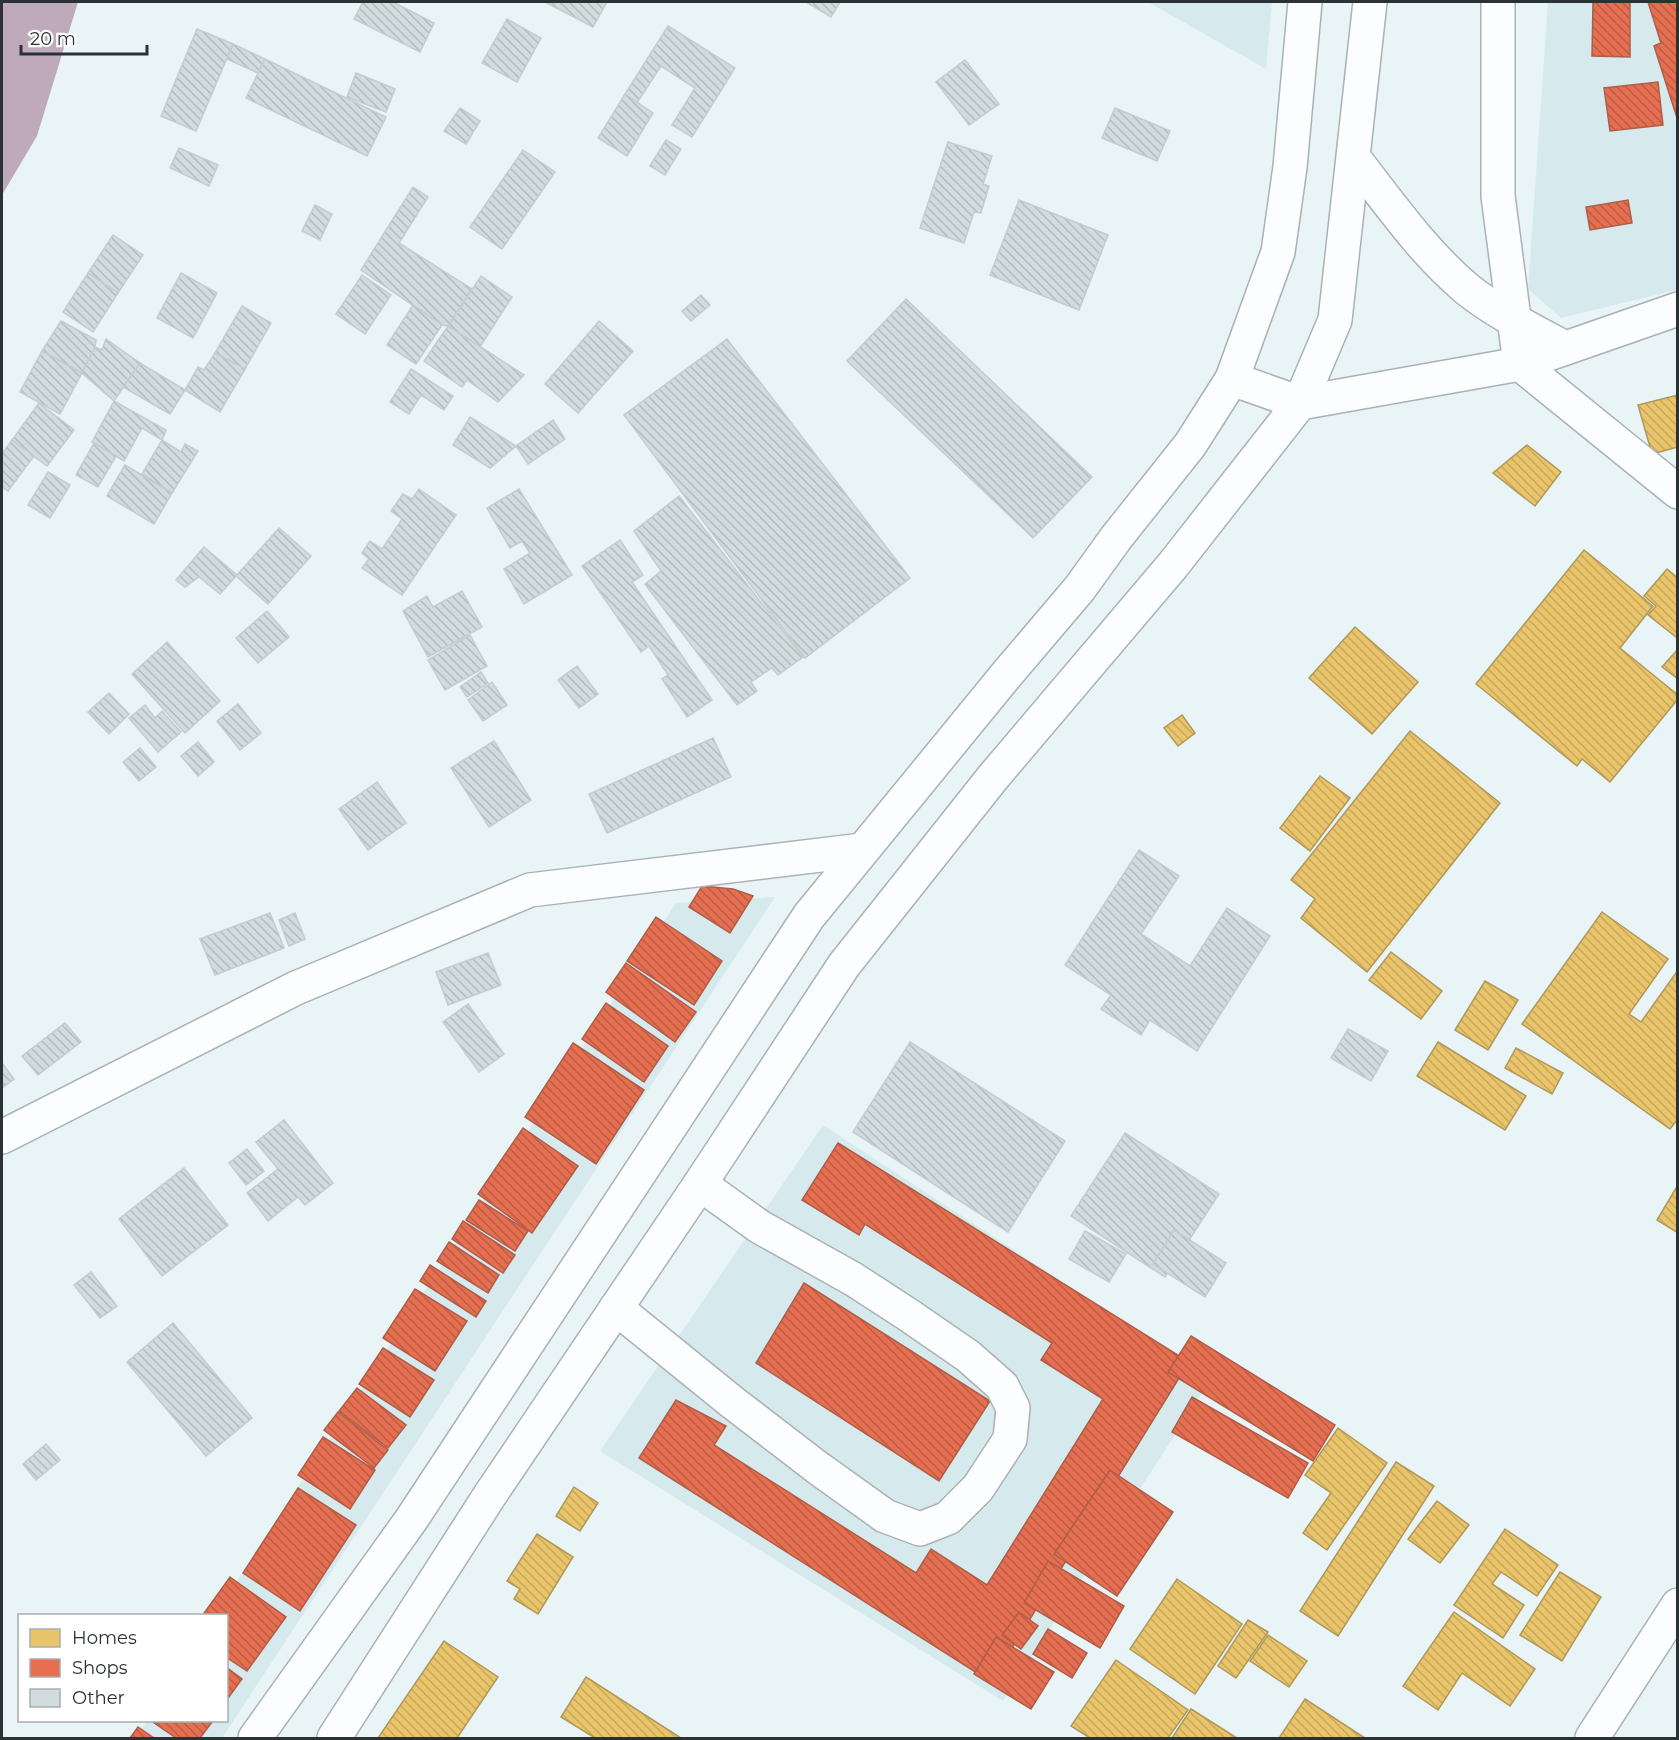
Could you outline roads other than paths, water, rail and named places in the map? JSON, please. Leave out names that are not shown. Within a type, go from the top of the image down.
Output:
[{"type":"main road","points":[[255,1738],[411,1520],[809,916],[1080,588],[1116,538],[1190,445],[1232,379],[1278,252],[1290,167],[1305,2]]},
{"type":"main road","points":[[334,1738],[490,1495],[700,1184],[844,965],[994,776],[1173,565],[1300,404],[1335,320],[1370,2]]},
{"type":"main road","points":[[1498,2],[1498,196],[1520,364],[1677,492]]},
{"type":"main road","points":[[1354,158],[1427,250],[1468,290],[1513,320],[1565,348]]},
{"type":"main road","points":[[1232,379],[1300,404],[1520,364],[1677,309]]},
{"type":"main road","points":[[2,1137],[296,988],[530,890],[862,850]]},
{"type":"main road","points":[[616,1308],[732,1402],[885,1516],[920,1529],[948,1518],[978,1488],[1010,1439],[1013,1408],[1002,1386],[968,1356],[907,1314],[852,1279],[760,1227],[700,1184]]},
{"type":"main road","points":[[1593,1738],[1677,1605]]}]
